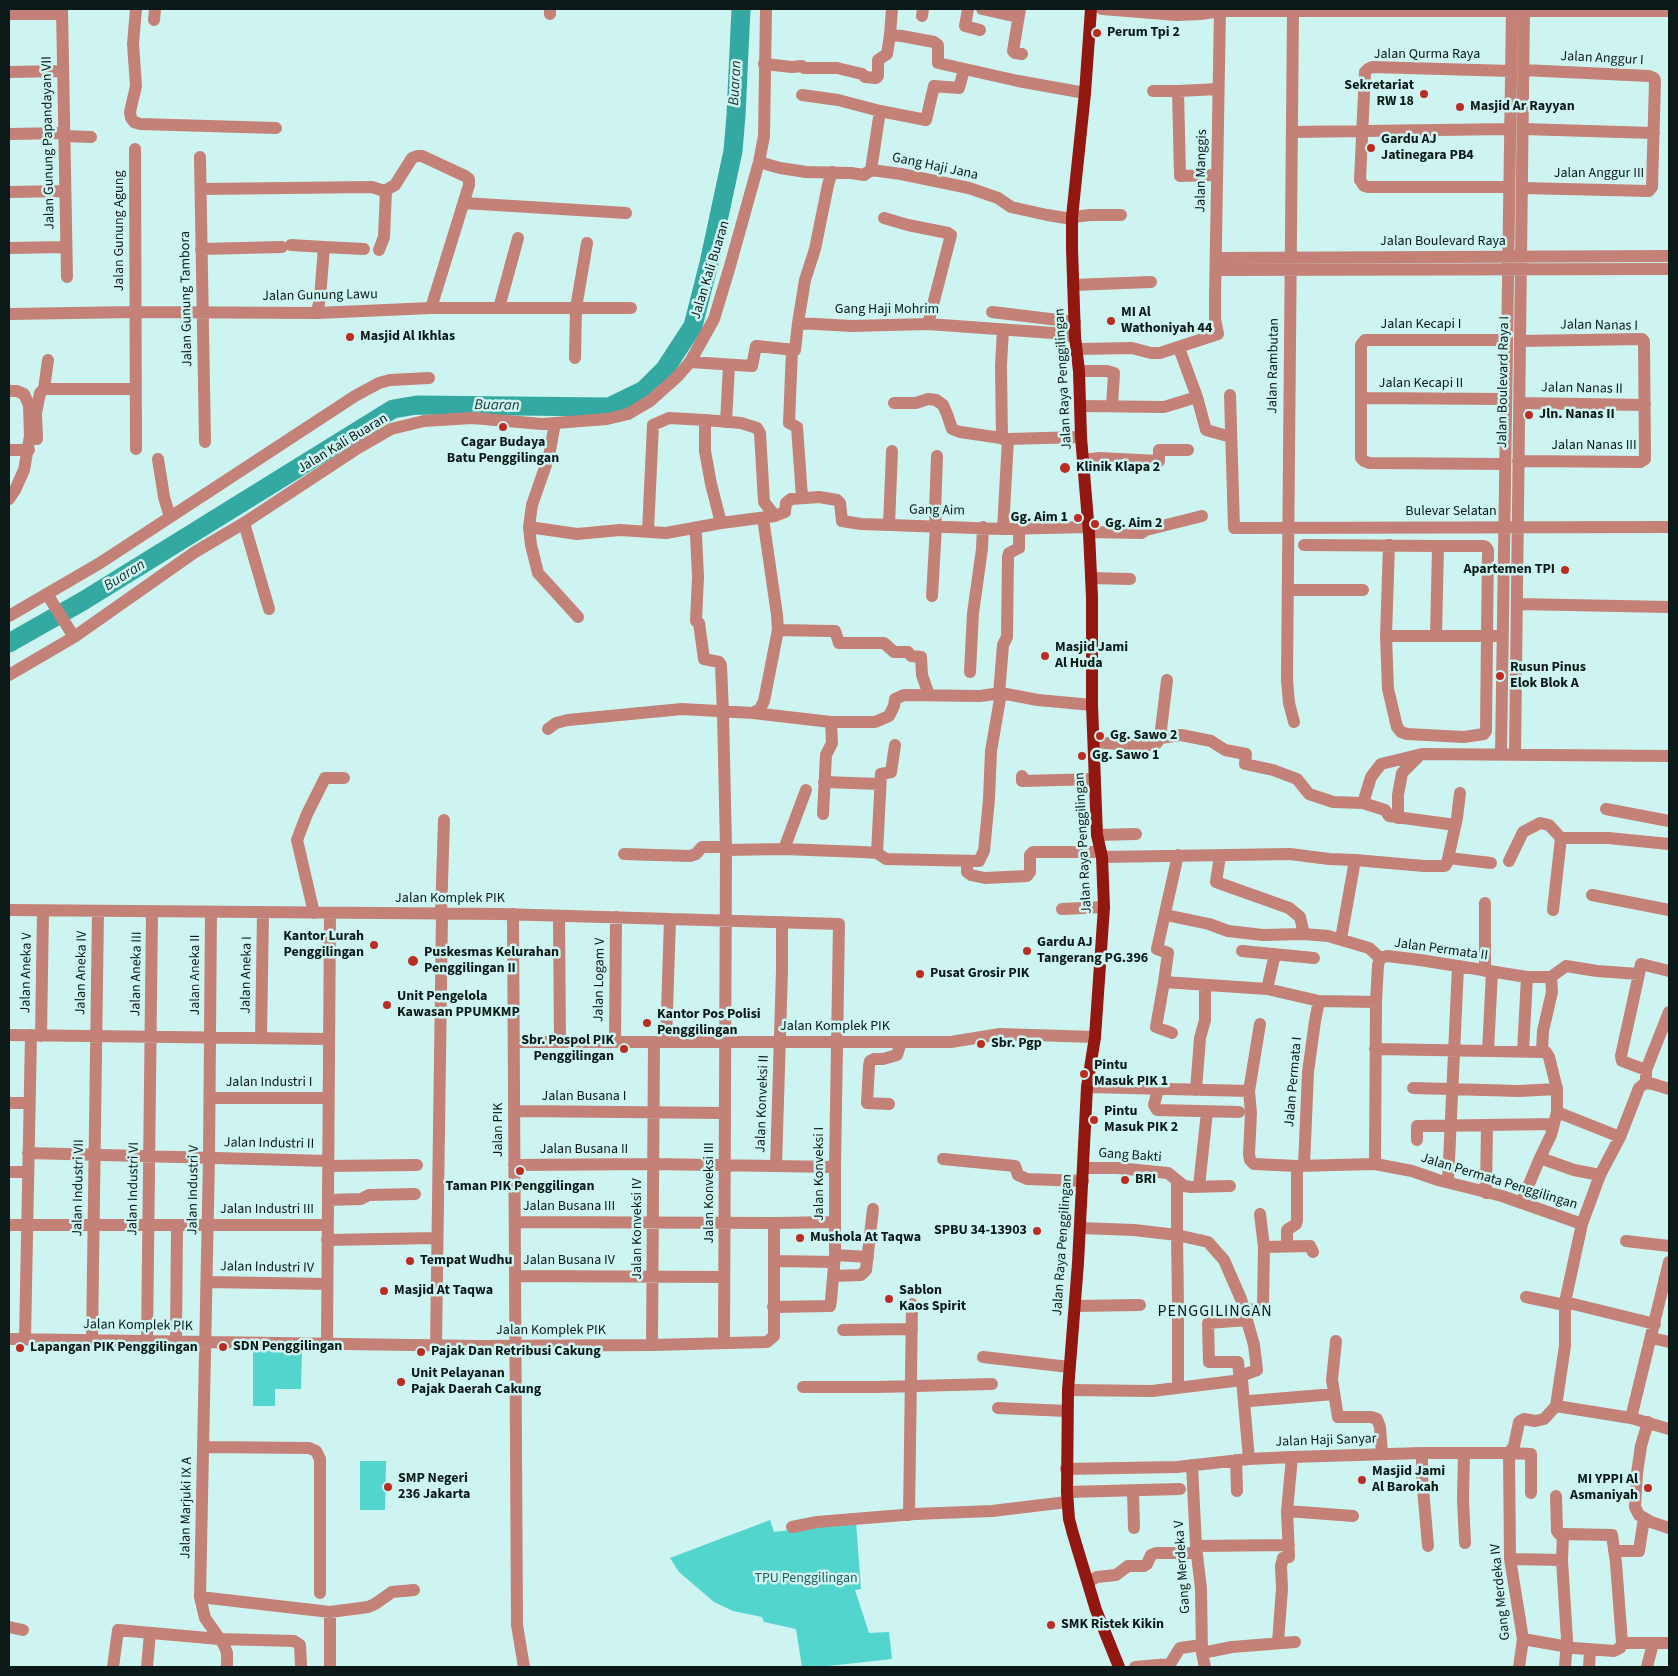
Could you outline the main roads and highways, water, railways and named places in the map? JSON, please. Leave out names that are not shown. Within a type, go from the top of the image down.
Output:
[{"type":"main road","name":"Jalan Raya Penggilingan","points":[[1092,9],[1072,217],[1076,343],[1091,578],[1092,705],[1097,836],[1102,854],[1104,908],[1095,1037],[1087,1087],[1083,1182],[1069,1367],[1066,1469],[1067,1497],[1073,1534],[1096,1610],[1120,1667]]},
{"type":"waterway","name":"Buaran","points":[[9,643],[83,601],[393,409],[417,405],[609,407],[644,390],[665,369],[693,326],[709,263],[733,151],[741,9]]},
{"type":"place","name":"Perum Tpi 2","points":[[1097,33]]},
{"type":"place","name":"Sekretariat RW 18","points":[[1424,94]]},
{"type":"place","name":"Masjid Ar Rayyan","points":[[1460,107]]},
{"type":"place","name":"Gardu AJ Jatinegara PB4","points":[[1371,148]]},
{"type":"place","name":"MI Al Wathoniyah 44","points":[[1111,321]]},
{"type":"place","name":"Masjid Al Ikhlas","points":[[350,337]]},
{"type":"place","name":"Jln. Nanas II","points":[[1529,415]]},
{"type":"place","name":"Cagar Budaya Batu Penggilingan","points":[[503,427]]},
{"type":"place","name":"Klinik Klapa 2","points":[[1065,468]]},
{"type":"place","name":"Gg. Aim 1","points":[[1078,518]]},
{"type":"place","name":"Gg. Aim 2","points":[[1095,524]]},
{"type":"place","name":"Apartemen TPI","points":[[1565,570]]},
{"type":"place","name":"Masjid Jami Al Huda","points":[[1045,656]]},
{"type":"place","name":"Rusun Pinus Elok Blok A","points":[[1500,676]]},
{"type":"place","name":"Gg. Sawo 2","points":[[1100,736]]},
{"type":"place","name":"Gg. Sawo 1","points":[[1082,756]]},
{"type":"place","name":"Kantor Lurah Penggilingan","points":[[374,945]]},
{"type":"place","name":"Gardu AJ Tangerang PG.396","points":[[1027,951]]},
{"type":"place","name":"Puskesmas Kelurahan Penggilingan II","points":[[413,961]]},
{"type":"place","name":"Pusat Grosir PIK","points":[[920,974]]},
{"type":"place","name":"Unit Pengelola Kawasan PPUMKMP","points":[[387,1005]]},
{"type":"place","name":"Kantor Pos Polisi Penggilingan","points":[[647,1023]]},
{"type":"place","name":"Sbr. Pgp","points":[[981,1044]]},
{"type":"place","name":"Sbr. Pospol PIK Penggilingan","points":[[624,1049]]},
{"type":"place","name":"Pintu Masuk PIK 1","points":[[1084,1074]]},
{"type":"place","name":"Pintu Masuk PIK 2","points":[[1094,1120]]},
{"type":"place","name":"Taman PIK Penggilingan","points":[[520,1171]]},
{"type":"place","name":"BRI","points":[[1125,1180]]},
{"type":"place","name":"SPBU 34-13903","points":[[1037,1231]]},
{"type":"place","name":"Mushola At Taqwa","points":[[800,1238]]},
{"type":"place","name":"Tempat Wudhu","points":[[410,1261]]},
{"type":"place","name":"Masjid At Taqwa","points":[[384,1291]]},
{"type":"place","name":"Sablon Kaos Spirit","points":[[889,1299]]},
{"type":"place","name":"SDN Penggilingan","points":[[223,1347]]},
{"type":"place","name":"Lapangan PIK Penggilingan","points":[[20,1348]]},
{"type":"place","name":"Pajak Dan Retribusi Cakung","points":[[421,1352]]},
{"type":"place","name":"Unit Pelayanan Pajak Daerah Cakung","points":[[401,1382]]},
{"type":"place","name":"Masjid Jami Al Barokah","points":[[1362,1480]]},
{"type":"place","name":"SMP Negeri 236 Jakarta","points":[[388,1487]]},
{"type":"place","name":"MI YPPI Al Asmaniyah","points":[[1648,1488]]},
{"type":"place","name":"SMK Ristek Kikin","points":[[1051,1625]]},
{"type":"district","name":"PENGGILINGAN","points":[[1215,1312]]},
{"type":"park label","name":"TPU Penggilingan","points":[[806,1579]]}]
